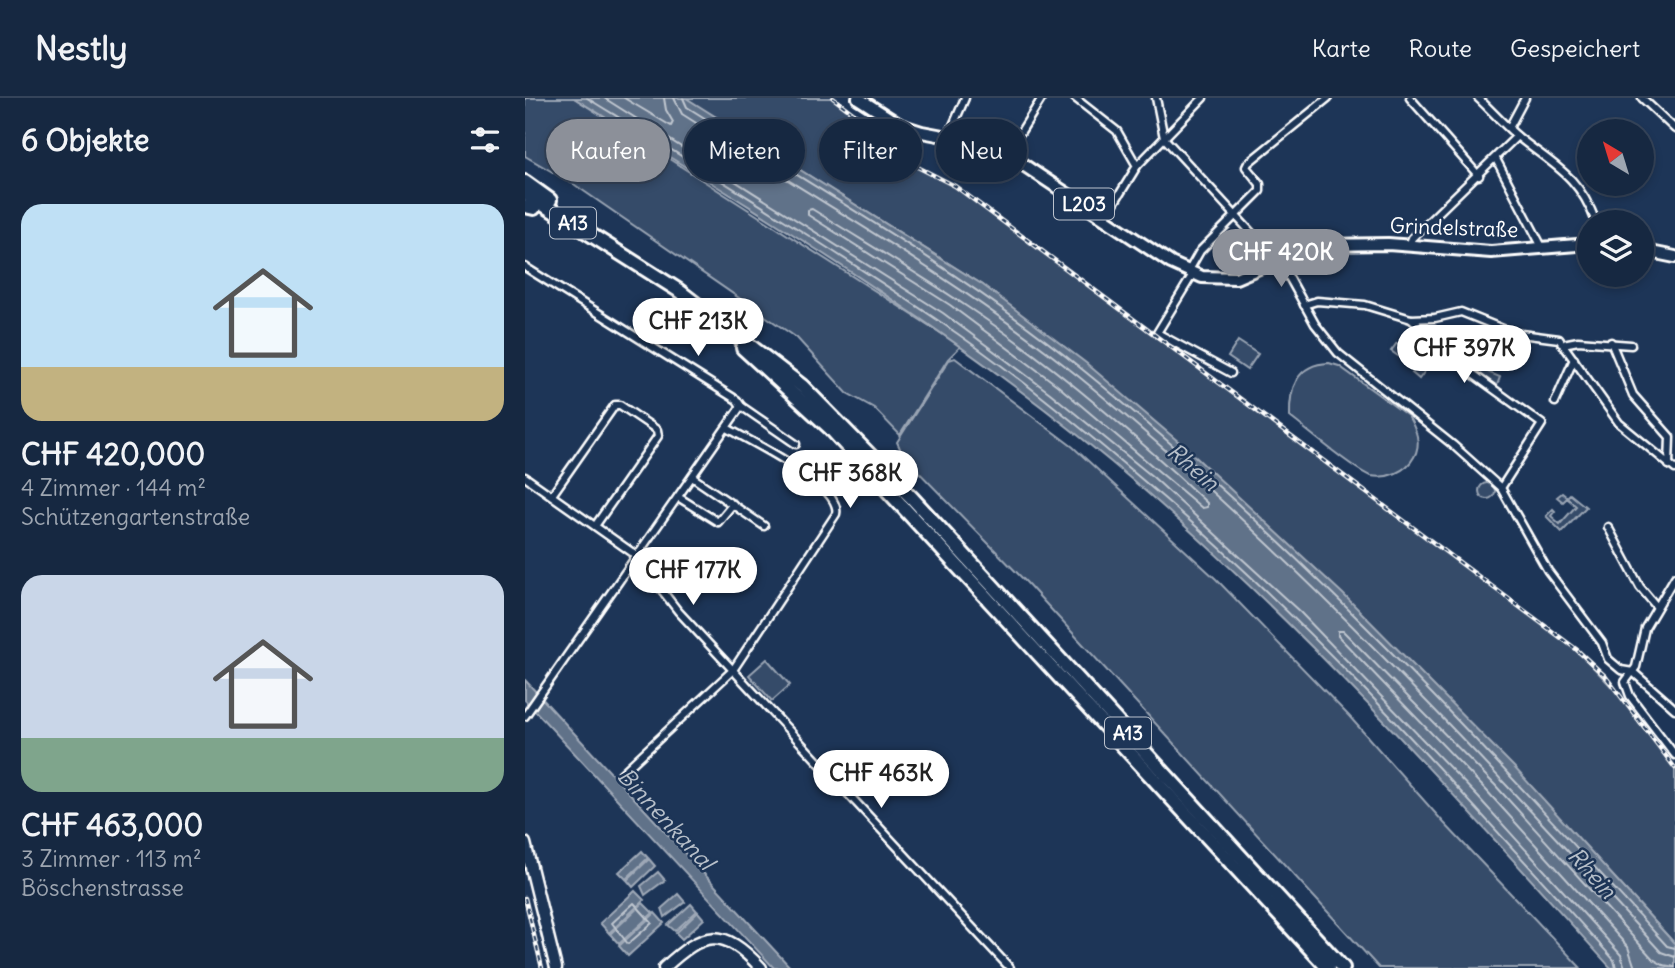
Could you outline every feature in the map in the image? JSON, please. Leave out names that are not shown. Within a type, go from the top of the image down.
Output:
[{"type":"highway","name":"A13","points":[[525,182],[616,244],[620,252]]},
{"type":"highway","name":"A13","points":[[525,193],[678,289],[746,340],[837,420],[1343,968]]},
{"type":"highway","name":"A13","points":[[528,206],[699,314],[796,394],[1328,968]]},
{"type":"main road","name":"L203","points":[[858,98],[900,125],[936,134]]},
{"type":"main road","name":"L203","points":[[1027,167],[1190,273],[1216,279],[1236,278],[1278,260]]},
{"type":"main road","name":"Grindelstraße","points":[[1278,260],[1303,249],[1322,245],[1409,246],[1490,252],[1577,245]]},
{"type":"main road","points":[[1654,253],[1675,257]]},
{"type":"street","points":[[956,119],[965,98]]},
{"type":"street","points":[[1027,122],[1042,98]]},
{"type":"street","points":[[1075,98],[1117,131],[1137,166]]},
{"type":"street","points":[[1156,98],[1164,138],[1278,260],[1327,342],[1345,360],[1443,437],[1501,488],[1548,570],[1602,643],[1608,659],[1621,670],[1633,672],[1675,709]]},
{"type":"street","points":[[1105,218],[1137,166],[1203,98]]},
{"type":"street","points":[[1231,373],[1157,333],[1200,251],[1261,187],[1248,172],[1248,163],[1328,98]]},
{"type":"street","points":[[1410,98],[1479,176]]},
{"type":"street","points":[[1478,98],[1517,136],[1561,167],[1581,191],[1590,210]]},
{"type":"street","points":[[1509,128],[1525,98]]},
{"type":"street","points":[[1642,98],[1675,129]]},
{"type":"street","points":[[1409,246],[1412,238],[1479,176],[1517,136]]},
{"type":"street","points":[[1496,159],[1542,247]]},
{"type":"street","points":[[525,267],[741,402],[741,406],[796,444]]},
{"type":"street","points":[[1304,304],[1317,301],[1365,305],[1412,319],[1435,318],[1461,312],[1513,333],[1559,340],[1619,423],[1672,467]]},
{"type":"street","points":[[1412,319],[1459,364],[1542,424],[1501,488]]},
{"type":"street","points":[[1563,344],[1574,341],[1631,345]]},
{"type":"street","points":[[1611,342],[1633,395],[1670,437],[1672,467]]},
{"type":"street","points":[[1555,402],[1574,359]]},
{"type":"street","points":[[552,495],[615,405],[620,405],[657,430],[658,436],[595,526]]},
{"type":"street","points":[[526,715],[741,406]]},
{"type":"street","points":[[621,774],[733,670],[837,508],[835,502],[808,476],[727,428]]},
{"type":"street","points":[[525,477],[636,557],[678,611],[1010,968]]},
{"type":"street","points":[[692,477],[764,526]]},
{"type":"street","points":[[678,497],[718,522],[733,504]]},
{"type":"street","points":[[1608,527],[1636,581],[1656,606]]},
{"type":"street","points":[[1674,581],[1656,606],[1645,628],[1633,672],[1625,682],[1630,696],[1675,755]]},
{"type":"street","points":[[525,843],[556,968]]},
{"type":"street","points":[[664,968],[693,943],[711,937],[739,945],[761,968]]},
{"type":"shaded area","points":[[525,98],[574,98],[607,119],[546,119],[546,168],[525,156]]},
{"type":"shaded area","points":[[685,98],[833,98],[860,119],[819,119],[819,182],[922,182],[922,169],[936,176],[936,182],[947,182],[955,186],[1576,649],[1624,700],[1675,768],[1675,944],[1588,849],[983,285],[805,173],[805,119],[718,119]]},
{"type":"shaded area","points":[[670,160],[684,168],[684,182],[705,182],[961,346],[948,359],[900,435],[874,408],[847,393],[797,338],[570,182],[670,182]]},
{"type":"shaded area","points":[[1238,341],[1258,354],[1247,370],[1228,357]]},
{"type":"shaded area","points":[[1397,343],[1428,367],[1419,379],[1412,373],[1418,365],[1402,352],[1398,356],[1391,351]]},
{"type":"shaded area","points":[[1476,355],[1479,356],[1475,367],[1500,377],[1496,388],[1470,369]]},
{"type":"shaded area","points":[[955,358],[1073,447],[1216,579],[1349,716],[1444,823],[1581,968],[1379,968],[1027,583],[904,457],[897,442],[949,360]]},
{"type":"shaded area","points":[[1318,364],[1339,366],[1408,416],[1416,431],[1418,447],[1406,467],[1383,476],[1364,473],[1290,417],[1293,388],[1302,373]]},
{"type":"shaded area","points":[[1484,483],[1490,483],[1495,491],[1493,497],[1484,499],[1479,494],[1479,488]]},
{"type":"shaded area","points":[[1562,493],[1567,497],[1570,494],[1586,507],[1562,532],[1546,516],[1553,509],[1555,511],[1551,516],[1560,524],[1576,506],[1567,498],[1563,502],[1557,497]]},
{"type":"shaded area","points":[[767,659],[790,685],[772,701],[749,675]]},
{"type":"water","points":[[574,98],[686,98],[719,119],[684,119],[684,166],[670,157],[670,119],[608,119]]},
{"type":"water","name":"Rhein","points":[[805,173],[983,285],[1086,363],[1186,448],[1343,594],[1514,767],[1675,944],[1675,968],[1611,968],[1442,782],[1326,661],[1143,489],[1008,381],[938,331],[710,182],[805,182]]},
{"type":"water","points":[[525,680],[791,968],[774,968],[525,700]]},
{"type":"water","points":[[642,851],[648,858],[626,879],[619,872]]},
{"type":"water","points":[[649,859],[655,866],[633,887],[627,880]]},
{"type":"water","points":[[658,872],[665,880],[645,895],[641,886]]},
{"type":"water","points":[[635,891],[644,900],[609,933],[600,923]]},
{"type":"water","points":[[678,894],[685,902],[665,917],[662,908]]},
{"type":"water","points":[[643,903],[653,913],[619,944],[610,934]]},
{"type":"water","points":[[691,904],[697,911],[675,931],[668,925]]},
{"type":"water","points":[[698,912],[704,919],[682,939],[676,933]]},
{"type":"water","points":[[655,913],[664,923],[628,956],[619,946]]},
{"type":"railway","points":[[833,98],[858,117],[888,152],[955,186],[1576,649],[1606,677],[1675,768]]},
{"type":"railway","points":[[525,898],[542,968]]},
{"type":"water label","name":"Binnenkanal","points":[[666,819]]}]
